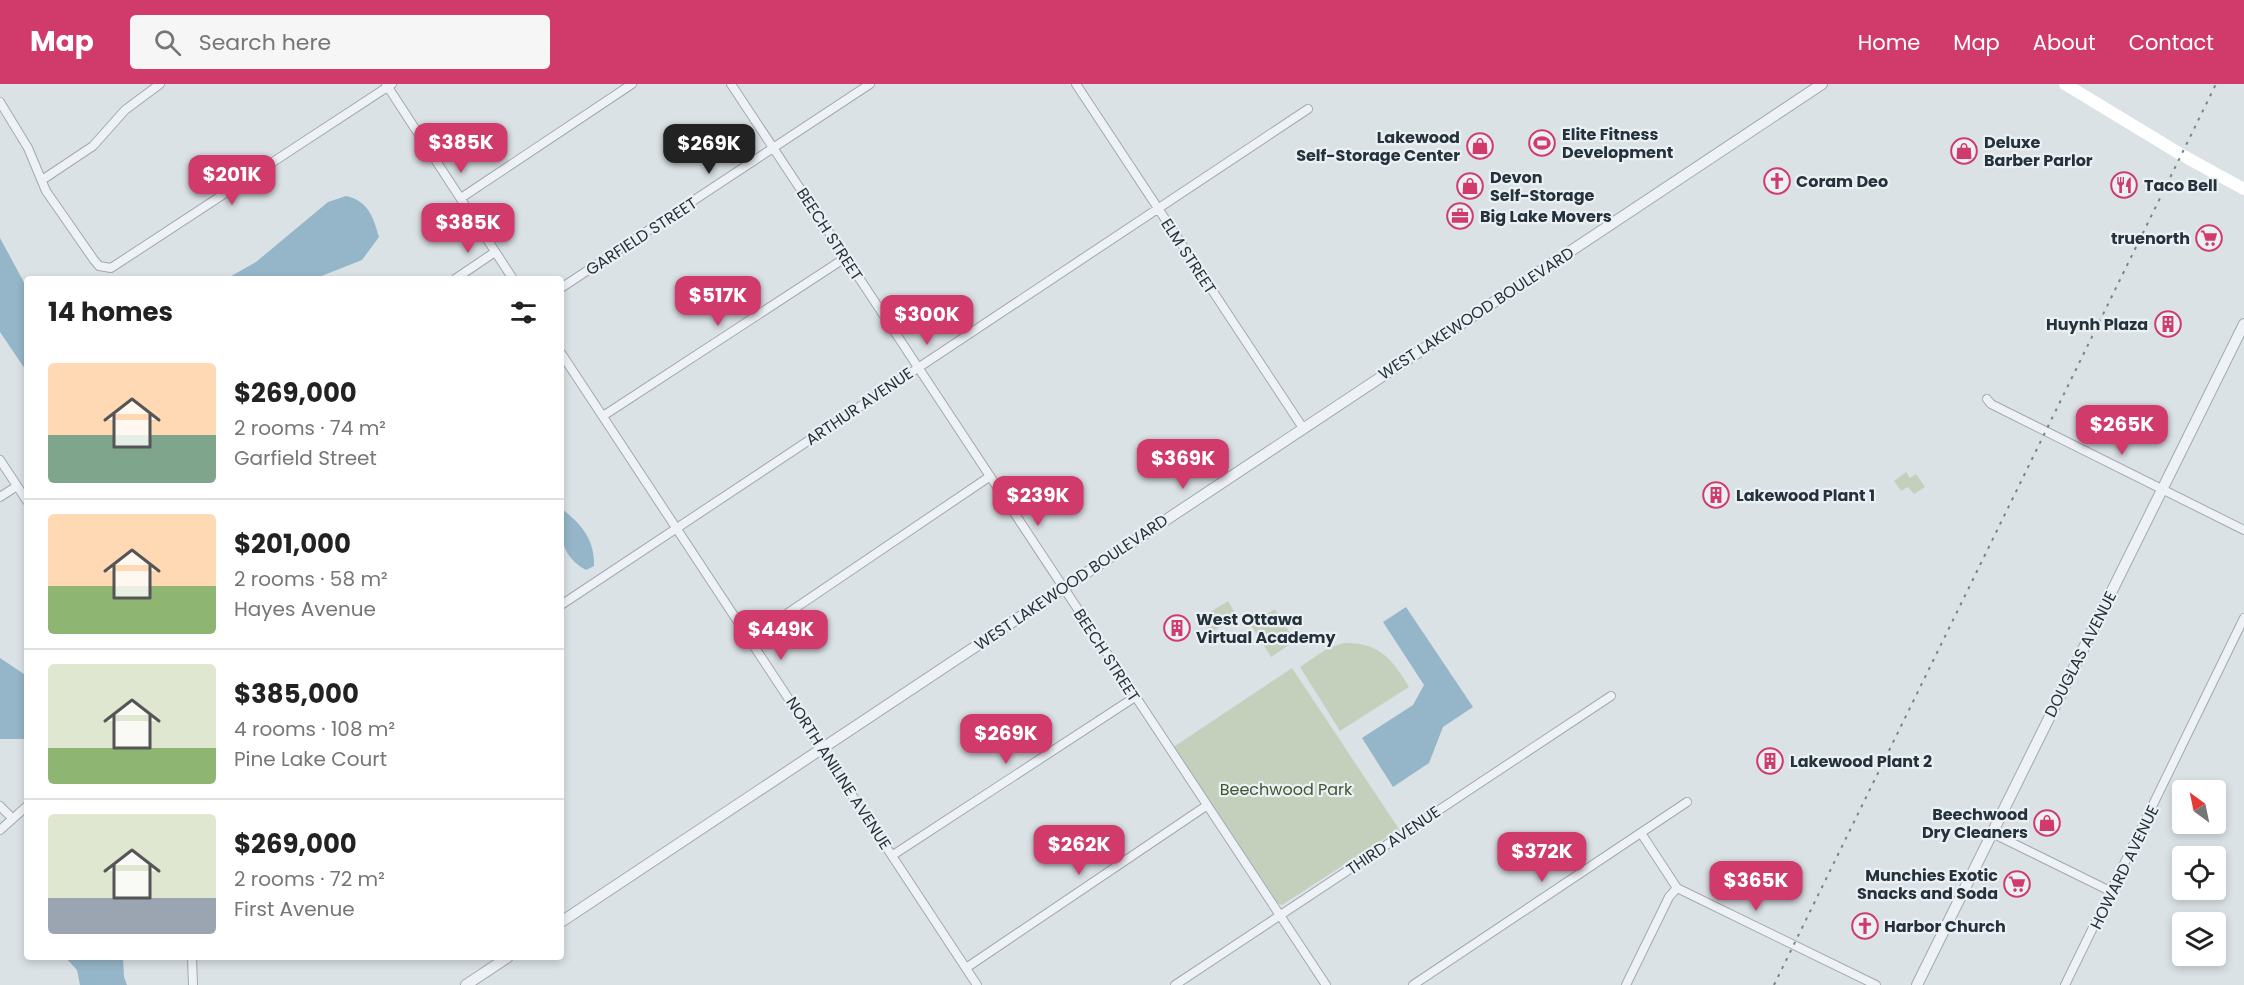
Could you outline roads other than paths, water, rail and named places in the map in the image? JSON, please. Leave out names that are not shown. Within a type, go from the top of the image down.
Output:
[{"type":"main road","points":[[2065,84],[2182,155],[2244,189]]},
{"type":"street","points":[[42,180],[93,146],[126,110],[160,84]]},
{"type":"street","points":[[461,198],[632,84]]},
{"type":"street","name":"BEECH STREET","points":[[731,84],[1278,917],[1326,985]]},
{"type":"street","name":"GARFIELD STREET","points":[[564,286],[870,84]]},
{"type":"street","name":"ELM STREET","points":[[1076,84],[1303,428]]},
{"type":"street","name":"WEST LAKEWOOD BOULEVARD","points":[[564,920],[1809,88],[1822,84]]},
{"type":"street","points":[[0,102],[28,148],[42,180],[80,240],[99,266],[111,268],[389,85],[511,276]]},
{"type":"street","name":"ARTHUR AVENUE","points":[[564,603],[1308,108]]},
{"type":"street","points":[[459,276],[495,252]]},
{"type":"street","points":[[603,416],[845,258]]},
{"type":"street","name":"DOUGLAS AVENUE","points":[[1917,985],[2244,324]]},
{"type":"street","name":"NORTH ANILINE AVENUE","points":[[564,357],[678,526],[977,985]]},
{"type":"street","points":[[1987,399],[1997,407],[2244,530]]},
{"type":"street","points":[[0,460],[24,496]]},
{"type":"street","points":[[751,638],[989,477]]},
{"type":"street","points":[[0,497],[17,486]]},
{"type":"street","name":"HOWARD AVENUE","points":[[2065,985],[2244,618]]},
{"type":"street","name":"THIRD AVENUE","points":[[1175,985],[1611,696]]},
{"type":"street","points":[[893,855],[1135,697]]},
{"type":"street","points":[[1413,985],[1687,802]]},
{"type":"street","points":[[0,806],[12,818]]},
{"type":"street","points":[[966,968],[1206,806]]},
{"type":"street","points":[[0,830],[24,808]]},
{"type":"street","points":[[1641,833],[1677,888],[1876,985]]},
{"type":"street","points":[[1992,833],[2112,891]]},
{"type":"street","points":[[1626,985],[1669,897],[1677,888]]},
{"type":"street","points":[[192,960],[193,985]]},
{"type":"street","points":[[466,985],[504,960]]},
{"type":"water","points":[[346,196],[360,202],[368,211],[379,237],[362,260],[322,276],[231,276],[256,262],[328,202]]},
{"type":"water","points":[[0,238],[24,282],[24,368],[0,332]]},
{"type":"water","points":[[564,511],[575,520],[589,540],[594,556],[594,566],[586,570],[577,564],[566,551]]},
{"type":"water","points":[[1406,607],[1473,707],[1443,727],[1429,763],[1393,787],[1362,738],[1413,705],[1424,685],[1383,622]]},
{"type":"water","points":[[0,658],[24,674],[24,739],[0,739]]},
{"type":"water","points":[[68,960],[123,960],[127,985],[80,985],[77,970]]},
{"type":"railway","points":[[1774,985],[2216,84]]},
{"type":"place","name":"Elite Fitness Development","points":[[1542,143]]},
{"type":"place","name":"Lakewood Self-Storage Center","points":[[1480,146]]},
{"type":"place","name":"Deluxe Barber Parlor","points":[[1964,151]]},
{"type":"place","name":"Coram Deo","points":[[1777,181]]},
{"type":"place","name":"Taco Bell","points":[[2124,185]]},
{"type":"place","name":"Devon Self-Storage","points":[[1470,186]]},
{"type":"place","name":"Big Lake Movers","points":[[1460,216]]},
{"type":"place","name":"truenorth","points":[[2209,238]]},
{"type":"place","name":"Huynh Plaza","points":[[2168,324]]},
{"type":"place","name":"Lakewood Plant 1","points":[[1716,495]]},
{"type":"place","name":"West Ottawa Virtual Academy","points":[[1177,628]]},
{"type":"place","name":"Lakewood Plant 2","points":[[1770,761]]},
{"type":"place","name":"Beechwood Dry Cleaners","points":[[2047,823]]},
{"type":"place","name":"Munchies Exotic Snacks and Soda","points":[[2017,884]]},
{"type":"place","name":"Harbor Church","points":[[1865,926]]},
{"type":"park label","name":"Beechwood Park","points":[[1286,789]]}]
